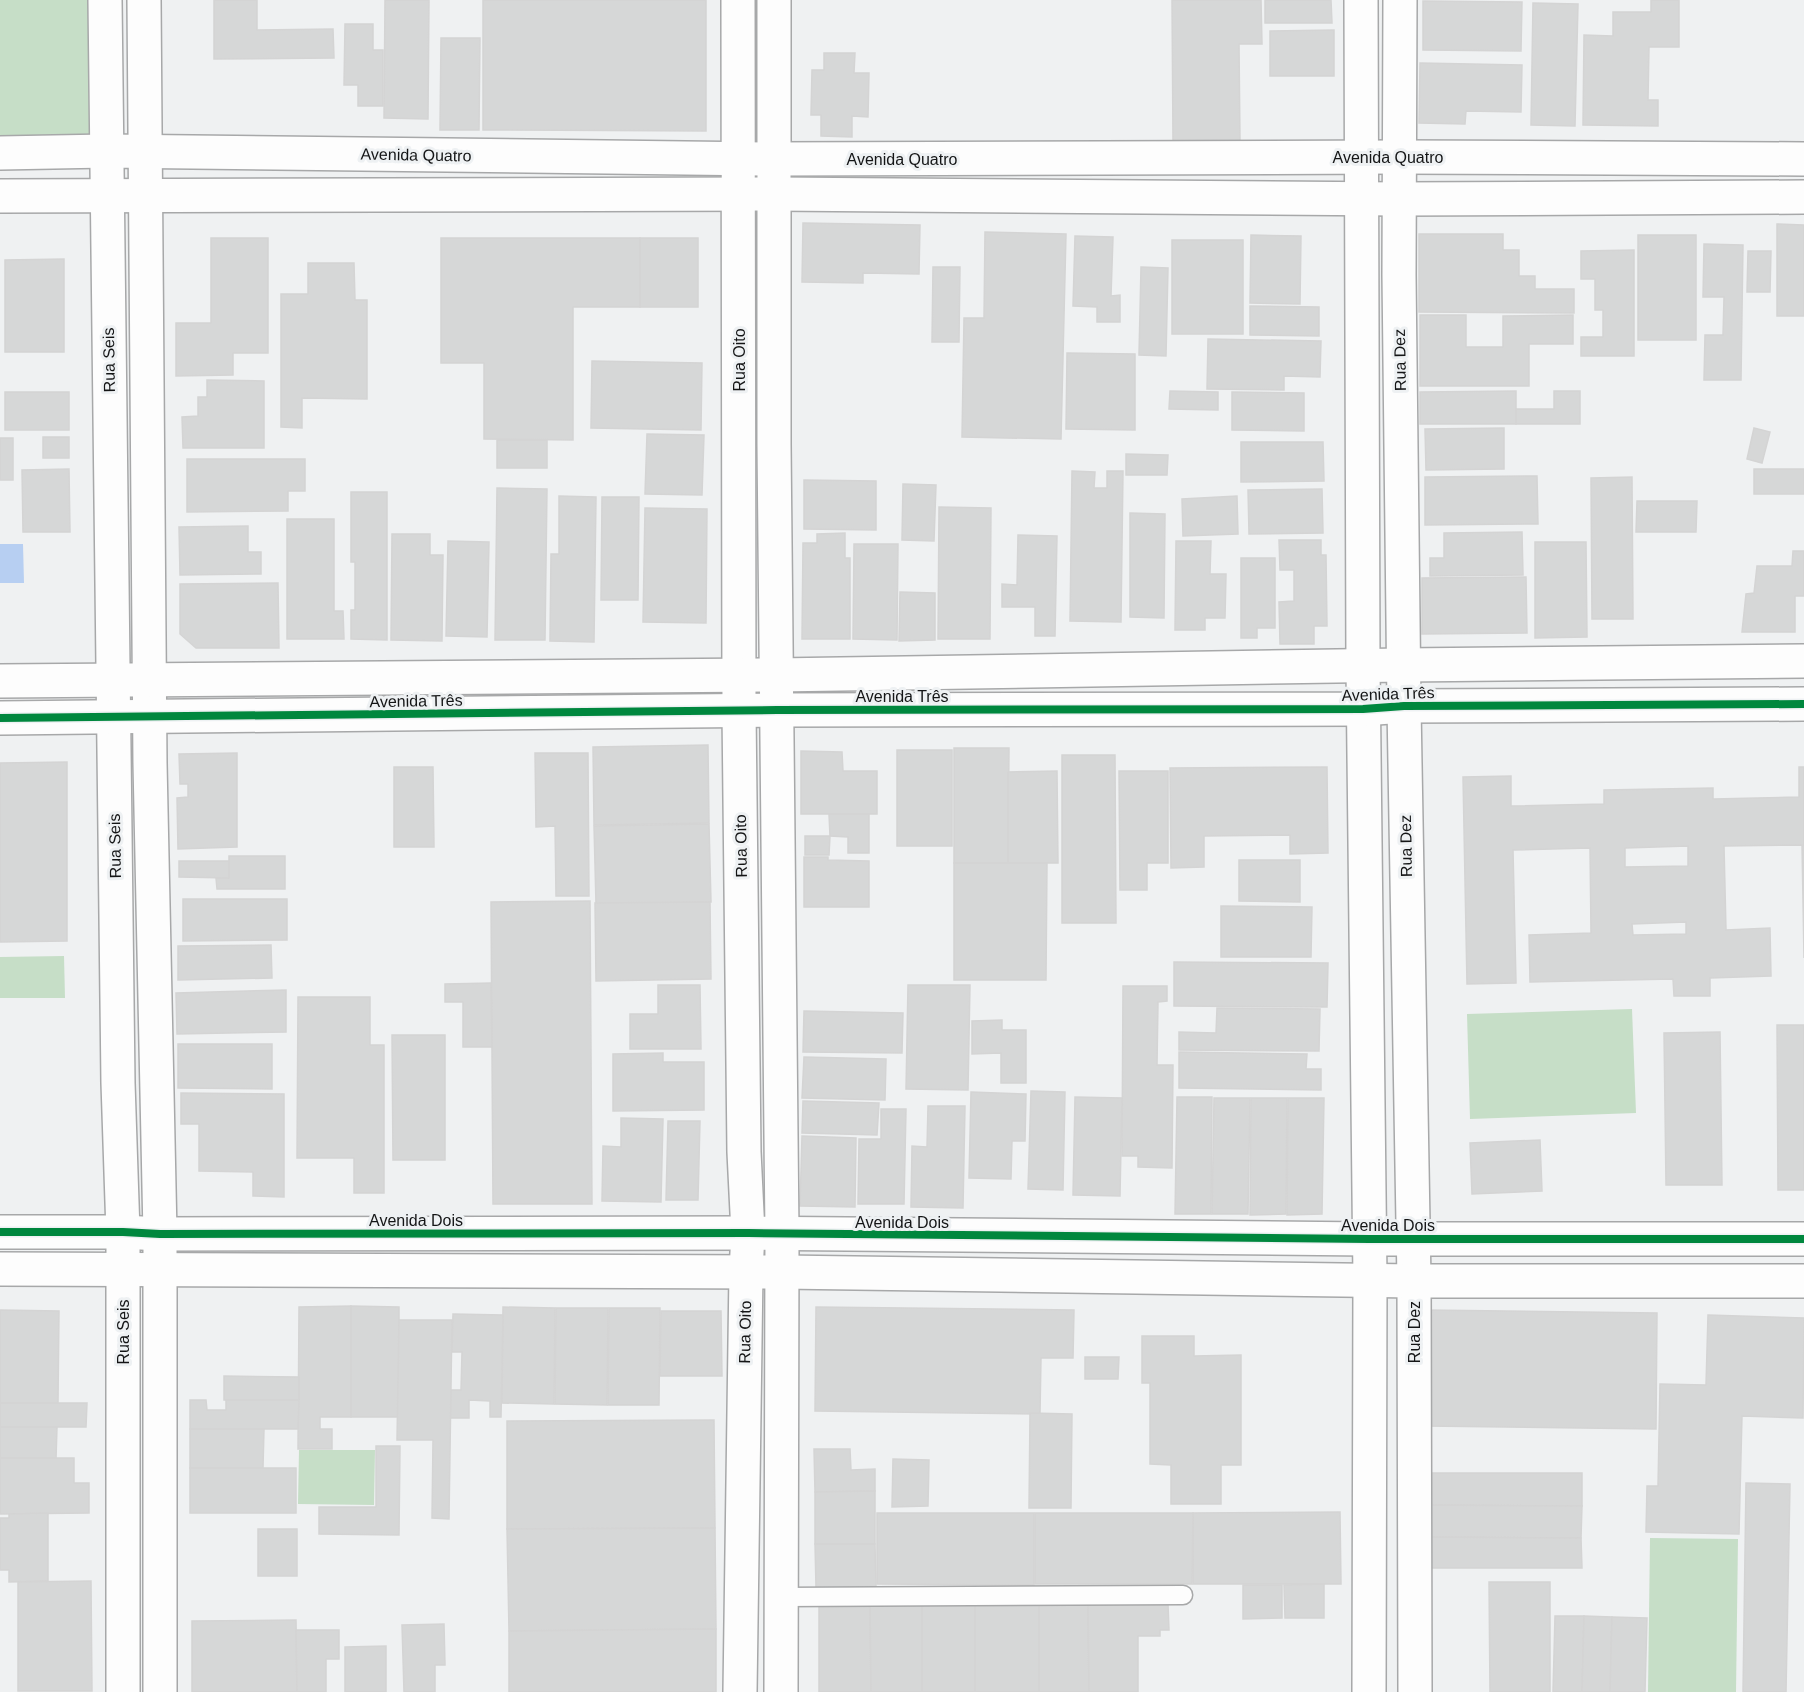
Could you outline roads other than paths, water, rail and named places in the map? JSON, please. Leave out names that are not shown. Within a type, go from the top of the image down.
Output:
[{"type":"street","name":"Rua Seis","points":[[105,0],[118,1083],[123,1232],[123,1692]]},
{"type":"street","points":[[144,0],[150,717],[160,1234],[160,1692]]},
{"type":"street","name":"Rua Oito","points":[[738,0],[739,711],[744,1152],[748,1233],[740,1692]]},
{"type":"street","points":[[774,0],[782,1234],[781,1692]]},
{"type":"street","points":[[1361,0],[1363,709],[1370,1280],[1369,1692]]},
{"type":"street","name":"Rua Dez","points":[[1400,0],[1403,665],[1414,1281],[1415,1692]]},
{"type":"street","name":"Avenida Quatro","points":[[0,153],[146,152],[774,159],[1400,157],[1804,159]]},
{"type":"street","points":[[0,196],[774,194],[1361,199],[1804,197]]},
{"type":"street","name":"Avenida Três","points":[[0,681],[777,675],[1403,665],[1804,662]]},
{"type":"street","name":"Avenida Três","points":[[0,718],[777,710],[1363,709],[1404,706],[1804,704]]},
{"type":"street","name":"Avenida Dois","points":[[0,1232],[748,1233],[1369,1239],[1804,1239]]},
{"type":"street","points":[[0,1269],[782,1272],[1414,1281],[1804,1281]]},
{"type":"lane","points":[[782,1597],[1183,1595]]},
{"type":"water","points":[[0,544],[23,544],[24,583],[0,583]]}]
